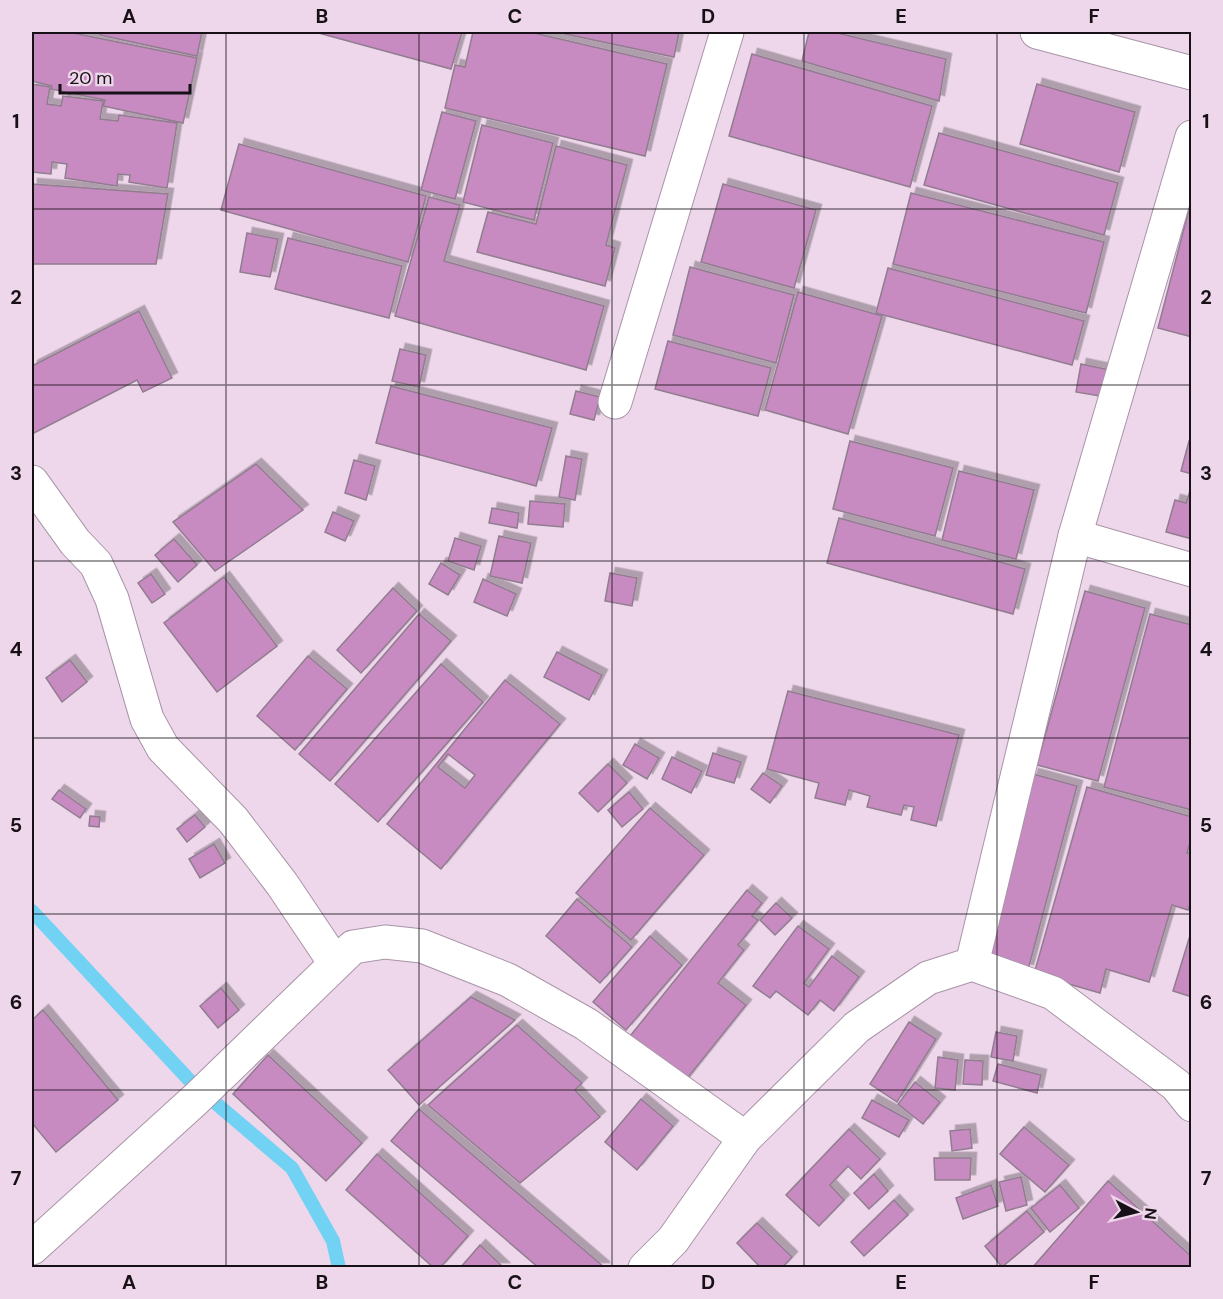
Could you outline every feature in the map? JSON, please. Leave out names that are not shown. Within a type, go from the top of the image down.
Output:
[{"type":"street","points":[[615,402],[727,32]]},
{"type":"street","points":[[1037,32],[1191,73]]},
{"type":"street","points":[[972,964],[1075,536],[1191,137]]},
{"type":"street","points":[[32,482],[75,542],[96,564],[112,599],[147,719],[162,748],[233,820],[282,884],[335,963]]},
{"type":"street","points":[[1075,536],[1191,570]]},
{"type":"street","points":[[32,1248],[287,1014],[353,947],[386,942],[422,946],[508,980],[586,1024],[745,1138]]},
{"type":"street","points":[[645,1268],[673,1240],[745,1138],[857,1027],[927,978],[972,964],[1053,993],[1176,1085],[1191,1105]]},
{"type":"building","points":[[32,32],[68,32],[197,58],[183,123],[103,106],[105,100],[51,89],[52,86],[32,81]]},
{"type":"building","points":[[100,32],[202,32],[197,56],[100,35]]},
{"type":"building","points":[[315,32],[462,32],[451,69]]},
{"type":"building","points":[[473,32],[530,32],[667,64],[645,156],[445,108],[455,65],[465,67]]},
{"type":"building","points":[[556,32],[679,32],[674,57]]},
{"type":"building","points":[[809,32],[833,32],[946,59],[939,101],[802,61]]},
{"type":"building","points":[[752,54],[932,106],[910,187],[729,136]]},
{"type":"building","points":[[32,84],[50,87],[47,104],[61,106],[63,96],[103,101],[100,119],[118,121],[119,115],[177,123],[167,188],[129,182],[130,175],[118,174],[117,186],[65,178],[67,164],[52,162],[51,174],[32,172]]},
{"type":"building","points":[[1037,84],[1135,112],[1119,172],[1020,144]]},
{"type":"building","points":[[442,112],[476,121],[455,199],[421,190]]},
{"type":"building","points":[[482,125],[553,143],[534,220],[463,202]]},
{"type":"building","points":[[939,133],[1118,183],[1104,235],[924,185]]},
{"type":"building","points":[[239,144],[426,196],[408,262],[221,210]]},
{"type":"building","points":[[556,146],[627,165],[606,245],[615,248],[605,286],[477,252],[488,212],[536,224]]},
{"type":"building","points":[[32,184],[168,194],[156,264],[32,264]]},
{"type":"building","points":[[723,184],[816,210],[794,288],[701,262]]},
{"type":"building","points":[[911,193],[1104,242],[1086,313],[893,264]]},
{"type":"building","points":[[429,197],[460,205],[444,261],[604,306],[586,370],[395,316]]},
{"type":"building","points":[[1192,198],[1192,337],[1158,328]]},
{"type":"building","points":[[247,233],[278,239],[270,277],[240,272]]},
{"type":"building","points":[[288,238],[402,266],[389,318],[275,289]]},
{"type":"building","points":[[690,267],[794,295],[776,363],[673,335]]},
{"type":"building","points":[[888,268],[1084,321],[1072,365],[876,313]]},
{"type":"building","points":[[798,292],[882,316],[848,434],[765,410]]},
{"type":"building","points":[[139,311],[172,378],[143,392],[137,380],[32,434],[32,366]]},
{"type":"building","points":[[668,341],[771,368],[758,416],[655,389]]},
{"type":"building","points":[[400,349],[426,355],[419,387],[392,381]]},
{"type":"building","points":[[1081,364],[1110,370],[1105,397],[1076,392]]},
{"type":"building","points":[[391,386],[552,428],[536,486],[376,443]]},
{"type":"building","points":[[576,391],[600,397],[594,420],[570,414]]},
{"type":"building","points":[[850,441],[953,468],[935,536],[833,509]]},
{"type":"building","points":[[1189,441],[1192,442],[1192,474],[1181,471]]},
{"type":"building","points":[[566,456],[582,459],[575,500],[559,497]]},
{"type":"building","points":[[354,460],[375,466],[366,500],[345,493]]},
{"type":"building","points":[[256,464],[303,510],[215,571],[173,522]]},
{"type":"building","points":[[959,471],[1034,490],[1016,559],[942,540]]},
{"type":"building","points":[[1192,485],[1192,539],[1166,532],[1175,500],[1186,503]]},
{"type":"building","points":[[530,501],[565,504],[563,527],[528,524]]},
{"type":"building","points":[[492,508],[519,513],[517,528],[489,523]]},
{"type":"building","points":[[333,512],[354,521],[345,541],[325,532]]},
{"type":"building","points":[[839,518],[1025,569],[1013,614],[827,563]]},
{"type":"building","points":[[499,536],[531,543],[522,583],[490,576]]},
{"type":"building","points":[[455,538],[481,546],[474,570],[448,561]]},
{"type":"building","points":[[174,539],[197,565],[178,582],[155,555]]},
{"type":"building","points":[[441,563],[460,575],[448,595],[429,584]]},
{"type":"building","points":[[610,573],[637,578],[632,606],[605,601]]},
{"type":"building","points":[[151,574],[165,594],[152,603],[138,583]]},
{"type":"building","points":[[224,577],[277,646],[217,692],[164,623]]},
{"type":"building","points":[[483,579],[516,594],[507,616],[474,602]]},
{"type":"building","points":[[393,588],[417,611],[361,673],[337,650]]},
{"type":"building","points":[[1085,591],[1145,608],[1098,781],[1037,765]]},
{"type":"building","points":[[419,614],[451,641],[330,781],[299,754]]},
{"type":"building","points":[[1150,614],[1192,625],[1192,810],[1104,787]]},
{"type":"building","points":[[557,652],[602,675],[589,700],[544,677]]},
{"type":"building","points":[[308,656],[347,689],[295,750],[257,716]]},
{"type":"building","points":[[70,660],[87,682],[62,702],[46,678]]},
{"type":"building","points":[[441,664],[483,702],[378,822],[335,784]]},
{"type":"building","points":[[505,680],[560,724],[441,869],[387,824]],"holes":[[[448,754],[475,775],[465,788],[438,767]]]},
{"type":"building","points":[[788,691],[959,735],[936,826],[911,820],[914,807],[904,805],[901,815],[867,807],[870,796],[849,790],[845,805],[815,798],[819,783],[767,769]]},
{"type":"building","points":[[635,744],[659,758],[647,779],[623,765]]},
{"type":"building","points":[[713,753],[741,762],[734,783],[706,775]]},
{"type":"building","points":[[672,757],[702,771],[691,793],[662,779]]},
{"type":"building","points":[[608,764],[627,783],[598,812],[579,793]]},
{"type":"building","points":[[763,773],[782,786],[770,803],[751,789]]},
{"type":"building","points":[[1033,774],[1077,786],[1028,970],[984,959]]},
{"type":"building","points":[[1087,787],[1192,817],[1192,835],[1187,853],[1192,854],[1192,899],[1188,910],[1172,905],[1149,982],[1106,969],[1100,993],[1034,974]]},
{"type":"building","points":[[59,790],[86,809],[80,818],[52,799]]},
{"type":"building","points":[[629,792],[643,809],[622,827],[608,810]]},
{"type":"building","points":[[650,808],[704,855],[631,940],[576,893]]},
{"type":"building","points":[[195,815],[205,827],[187,842],[177,829]]},
{"type":"building","points":[[90,816],[100,817],[99,827],[89,826]]},
{"type":"building","points":[[214,844],[225,863],[200,878],[189,859]]},
{"type":"building","points":[[747,890],[762,903],[752,916],[758,920],[738,945],[744,950],[718,983],[746,1005],[682,1085],[627,1040]]},
{"type":"building","points":[[577,899],[632,947],[600,983],[546,936]]},
{"type":"building","points":[[776,903],[792,918],[775,935],[760,920]]},
{"type":"building","points":[[798,926],[829,949],[804,983],[809,987],[832,956],[859,977],[834,1011],[820,1000],[808,1015],[776,991],[770,998],[753,986]]},
{"type":"building","points":[[1192,929],[1192,997],[1173,991]]},
{"type":"building","points":[[650,936],[682,965],[626,1030],[593,1002]]},
{"type":"building","points":[[221,988],[239,1010],[218,1028],[200,1006]]},
{"type":"building","points":[[471,997],[515,1020],[419,1105],[388,1070]]},
{"type":"building","points":[[43,1010],[118,1100],[56,1152],[32,1123],[32,1020]]},
{"type":"building","points":[[909,1022],[936,1039],[897,1102],[870,1084]]},
{"type":"building","points":[[517,1025],[582,1083],[575,1090],[600,1117],[520,1183],[428,1105]]},
{"type":"building","points":[[996,1032],[1017,1036],[1013,1061],[991,1057]]},
{"type":"building","points":[[268,1055],[362,1143],[326,1181],[233,1094]]},
{"type":"building","points":[[938,1057],[958,1060],[955,1090],[935,1088]]},
{"type":"building","points":[[965,1060],[983,1061],[982,1085],[963,1084]]},
{"type":"building","points":[[998,1064],[1041,1075],[1037,1093],[993,1081]]},
{"type":"building","points":[[915,1082],[940,1102],[923,1124],[898,1104]]},
{"type":"building","points":[[641,1099],[673,1126],[637,1170],[605,1142]]},
{"type":"building","points":[[872,1100],[909,1120],[899,1137],[862,1118]]},
{"type":"building","points":[[419,1109],[604,1268],[539,1268],[391,1141]]},
{"type":"building","points":[[1024,1127],[1069,1165],[1045,1192],[1000,1154]]},
{"type":"building","points":[[849,1129],[880,1159],[861,1179],[848,1166],[830,1185],[844,1200],[819,1226],[786,1195]]},
{"type":"building","points":[[970,1129],[972,1148],[952,1151],[950,1131]]},
{"type":"building","points":[[377,1154],[468,1236],[440,1268],[434,1268],[346,1190]]},
{"type":"building","points":[[934,1158],[971,1158],[970,1180],[935,1180]]},
{"type":"building","points":[[874,1174],[888,1191],[869,1209],[854,1193]]},
{"type":"building","points":[[1021,1177],[1027,1205],[1006,1211],[999,1182]]},
{"type":"building","points":[[1108,1181],[1192,1257],[1192,1268],[1032,1268]]},
{"type":"building","points":[[991,1185],[998,1206],[963,1219],[956,1198]]},
{"type":"building","points":[[1060,1185],[1079,1208],[1050,1232],[1031,1208]]},
{"type":"building","points":[[894,1200],[908,1215],[864,1256],[851,1242]]},
{"type":"building","points":[[1027,1211],[1044,1232],[1002,1267],[985,1246]]},
{"type":"building","points":[[757,1223],[792,1257],[782,1268],[761,1268],[737,1243]]},
{"type":"building","points":[[480,1245],[504,1268],[460,1268]]},
{"type":"waterway","points":[[32,911],[192,1083],[292,1168],[333,1241],[339,1268]]}]
